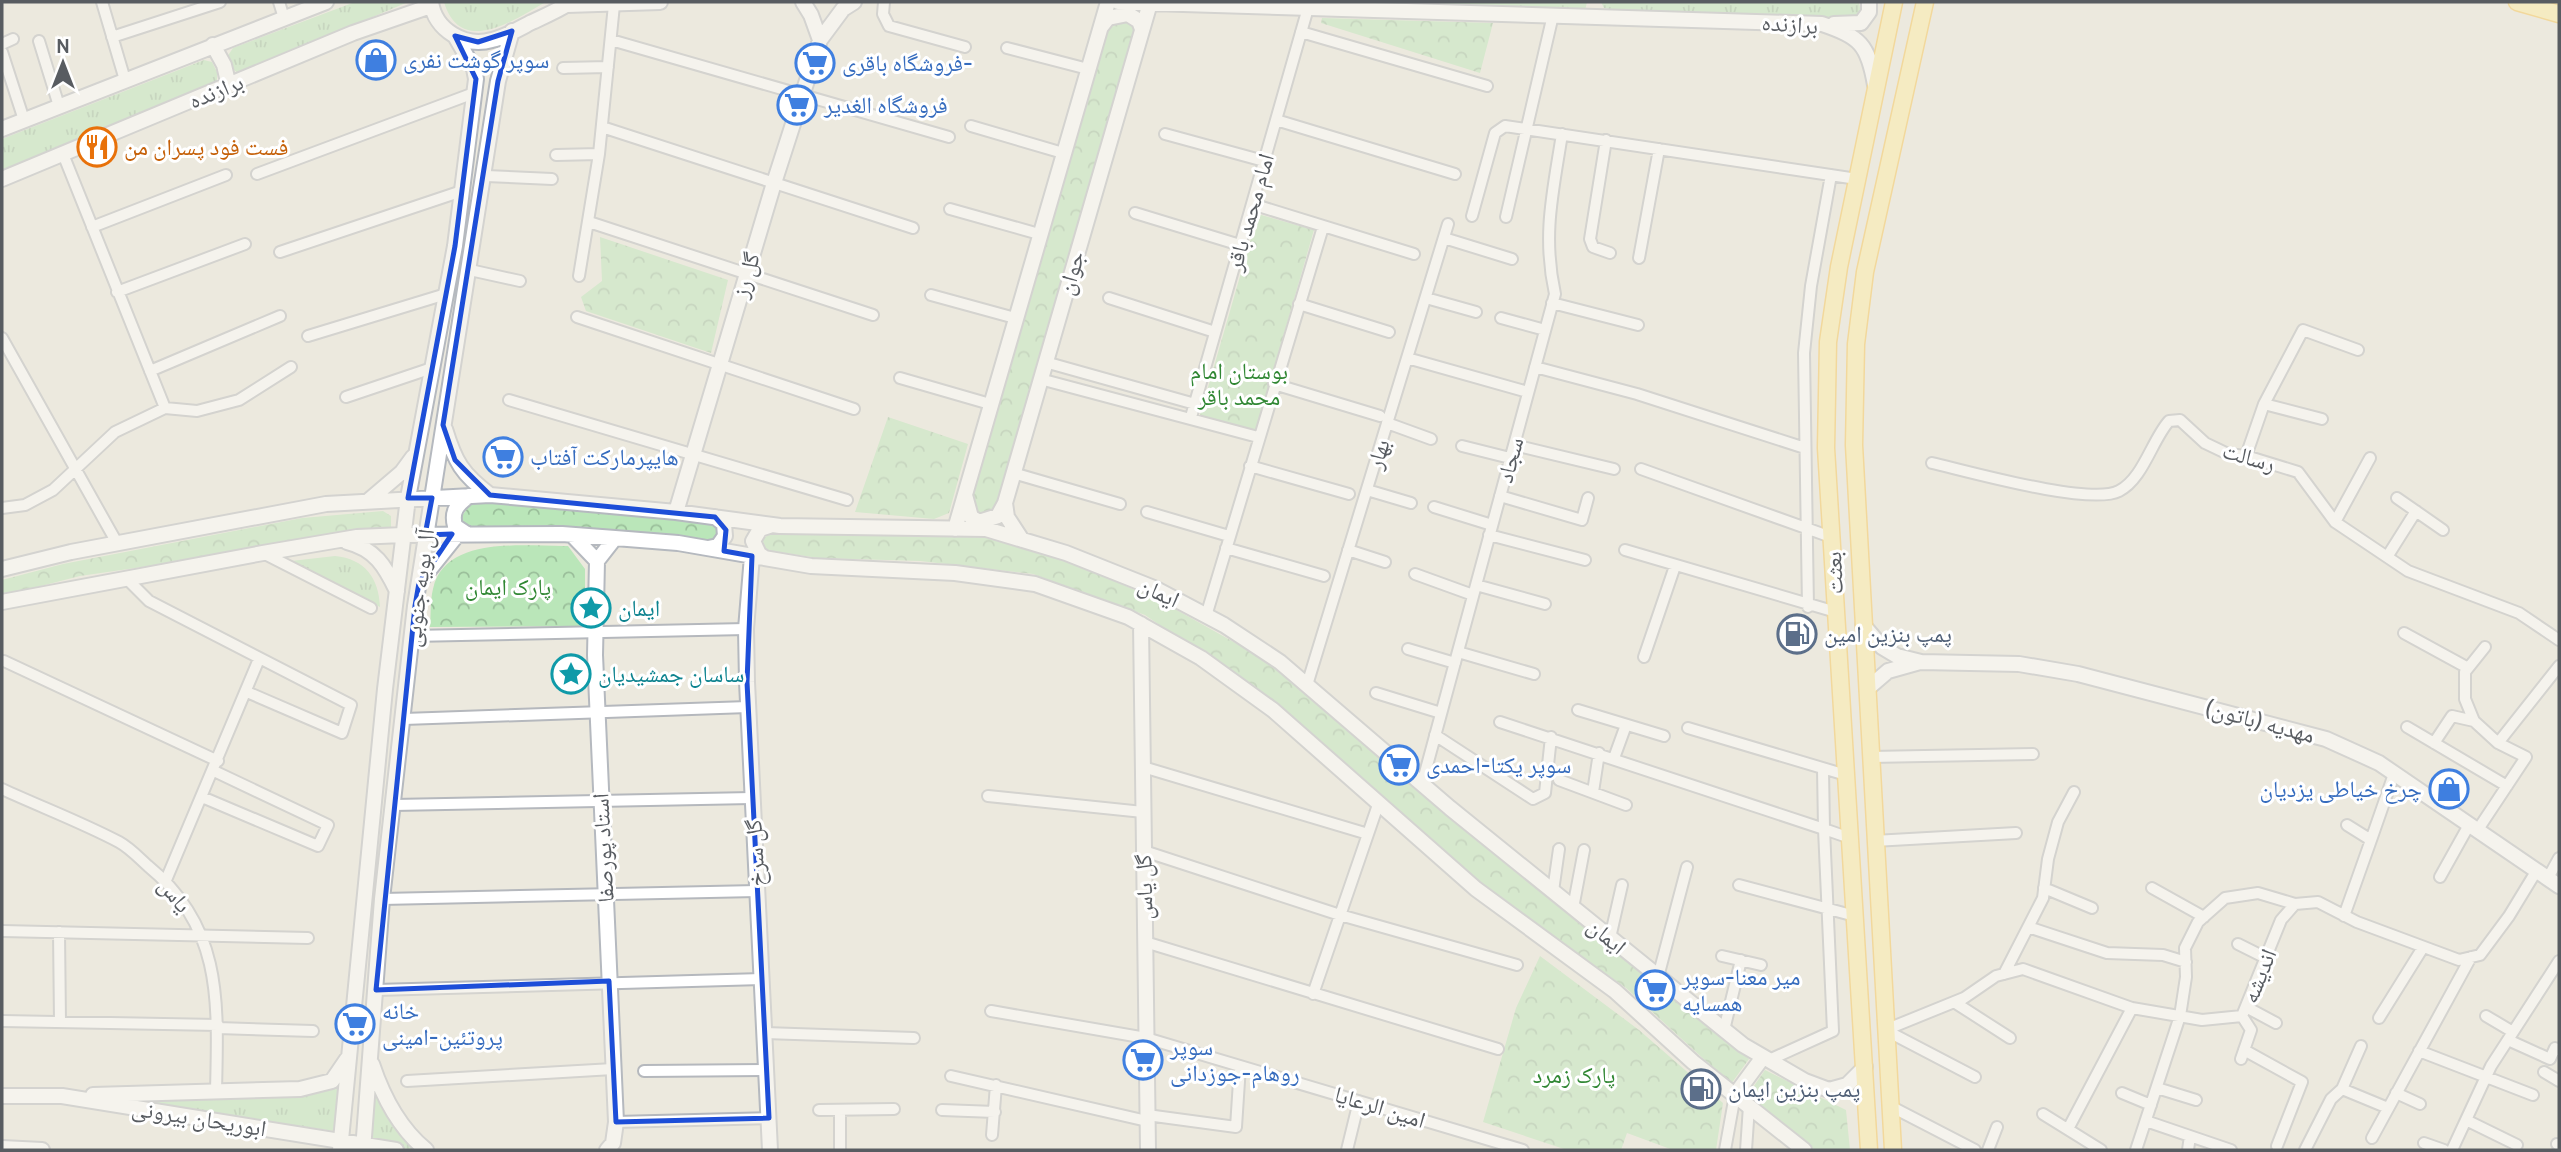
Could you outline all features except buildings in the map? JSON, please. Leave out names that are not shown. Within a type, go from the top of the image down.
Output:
[{"type":"main road","name":"برازنده","points":[[2,129],[326,2]]},
{"type":"main road","points":[[455,36],[478,43],[494,40],[569,3],[614,5],[660,2]]},
{"type":"main road","points":[[803,2],[820,40]]},
{"type":"main road","name":"گل رز","points":[[676,512],[774,183],[820,40],[843,9],[854,2]]},
{"type":"main road","name":"جوان","points":[[955,529],[1014,318],[1108,2]]},
{"type":"main road","name":"برازنده","points":[[1118,2],[1822,24],[1853,35],[1870,55],[1876,90]]},
{"type":"main road","points":[[1590,2],[1594,17]]},
{"type":"main road","points":[[1822,24],[1861,23],[1870,12],[1869,2]]},
{"type":"main road","name":"بعثت","points":[[1869,1150],[1826,448],[1828,341],[1839,268],[1894,2]]},
{"type":"main road","name":"بعثت","points":[[1893,1150],[1854,444],[1856,344],[1865,272],[1925,2]]},
{"type":"main road","points":[[2517,2],[2559,13]]},
{"type":"main road","name":"جوان","points":[[1004,503],[1150,3]]},
{"type":"main road","name":"برازنده","points":[[2,179],[353,33],[431,4]]},
{"type":"main road","name":"آل بویه جنوبی","points":[[341,1145],[397,591],[396,536],[408,498],[446,294],[474,93],[474,69],[455,36],[438,20],[431,4]]},
{"type":"main road","points":[[1101,27],[1108,19],[1128,14],[1139,21],[1142,29]]},
{"type":"main road","name":"آل بویه جنوبی","points":[[363,1148],[382,899],[425,535],[486,176],[498,81],[512,31]]},
{"type":"main road","points":[[213,45],[229,86]]},
{"type":"main road","points":[[1839,268],[1865,272]]},
{"type":"main road","points":[[443,425],[454,460],[468,479],[490,495]]},
{"type":"main road","points":[[368,501],[402,472],[416,453]]},
{"type":"main road","points":[[965,494],[971,517],[979,522],[998,516],[1004,503]]},
{"type":"main road","name":"ایمان","points":[[2,569],[117,543],[326,504],[408,498],[490,495],[676,512],[773,525],[986,529],[1066,553],[1154,588],[1206,616],[1280,662],[1573,908],[1724,1030],[1766,1059],[1805,1081],[1829,1090],[1847,1085],[1865,1067]]},
{"type":"main road","points":[[419,583],[462,534],[455,526],[454,509],[469,496]]},
{"type":"main road","points":[[390,500],[399,518],[396,536]]},
{"type":"main road","points":[[1004,503],[1007,517],[1022,540]]},
{"type":"main road","points":[[706,548],[718,546],[725,536],[724,524],[715,517]]},
{"type":"main road","name":"گل سرخ","points":[[770,1150],[746,629],[758,557],[755,534],[766,526],[773,525]]},
{"type":"main road","name":"ایمان","points":[[2,603],[338,540],[462,534],[615,538],[706,548],[811,566],[955,573],[1035,584],[1141,624],[1201,658],[1273,710],[1476,889],[1615,991],[1693,1062],[1797,1148]]},
{"type":"main road","points":[[572,535],[597,561],[615,538]]},
{"type":"main road","points":[[338,540],[363,546],[377,558],[397,591]]},
{"type":"main road","name":"استاد پورصفا","points":[[597,561],[597,712],[616,1128],[622,1150]]},
{"type":"main road","name":"گل یاس","points":[[1141,624],[1148,1150]]},
{"type":"main road","name":"مهدیه (باتون)","points":[[1863,625],[1882,647],[1897,656],[1921,662],[2019,664],[2078,674],[2326,739],[2379,763],[2548,878]]},
{"type":"main road","name":"مهدیه (باتون)","points":[[1867,689],[1888,671],[1921,662]]},
{"type":"main road","points":[[62,1096],[320,1085],[332,1081],[349,1055]]},
{"type":"main road","points":[[370,1058],[378,1082],[405,1130],[426,1150]]},
{"type":"main road","points":[[1735,1095],[1766,1059]]},
{"type":"main road","name":"ابوریحان بیرونی","points":[[5,1097],[62,1096],[341,1145],[396,1150]]},
{"type":"main road","points":[[607,1150],[616,1128]]},
{"type":"main road","points":[[7,1148],[42,1150]]},
{"type":"street","points":[[102,2],[125,80]]},
{"type":"street","points":[[112,37],[220,2]]},
{"type":"street","points":[[279,2],[284,18]]},
{"type":"street","points":[[884,2],[883,14],[889,26],[965,47]]},
{"type":"street","points":[[579,276],[599,154],[614,5]]},
{"type":"street","name":"امام محمد باقر","points":[[1191,417],[1308,8]]},
{"type":"street","points":[[1506,217],[1529,129],[1553,15]]},
{"type":"street","points":[[1301,32],[1487,86]]},
{"type":"street","points":[[2,44],[13,39]]},
{"type":"street","points":[[611,40],[949,137]]},
{"type":"street","points":[[39,41],[59,106]]},
{"type":"street","points":[[1007,48],[1088,68]]},
{"type":"street","points":[[2,52],[24,120]]},
{"type":"street","points":[[563,68],[608,67]]},
{"type":"street","points":[[257,174],[474,93]]},
{"type":"street","points":[[1276,120],[1455,174]]},
{"type":"street","points":[[971,126],[1063,153]]},
{"type":"street","points":[[1472,216],[1495,133],[1505,126],[1857,179]]},
{"type":"street","points":[[602,127],[913,228]]},
{"type":"street","points":[[1165,134],[1264,161]]},
{"type":"street","name":"سجاد","points":[[1422,783],[1555,294],[1547,260],[1547,230],[1562,134]]},
{"type":"street","points":[[1606,140],[1590,239],[1593,247],[1610,253]]},
{"type":"street","points":[[1639,258],[1659,149]]},
{"type":"street","points":[[63,154],[165,408]]},
{"type":"street","points":[[556,155],[599,154]]},
{"type":"street","points":[[92,227],[226,175]]},
{"type":"street","points":[[1808,607],[1806,340],[1815,263],[1831,175]]},
{"type":"street","points":[[486,176],[552,179]]},
{"type":"street","points":[[280,252],[462,191]]},
{"type":"street","points":[[1252,204],[1414,254]]},
{"type":"street","points":[[950,209],[1039,234]]},
{"type":"street","points":[[1135,213],[1240,245]]},
{"type":"street","points":[[589,222],[746,276],[873,315]]},
{"type":"street","name":"بهار","points":[[1307,685],[1367,490],[1384,420],[1407,358],[1448,224]]},
{"type":"street","points":[[1206,616],[1323,227]]},
{"type":"street","points":[[1444,238],[1512,258]]},
{"type":"street","points":[[117,292],[245,244]]},
{"type":"street","points":[[470,271],[520,281]]},
{"type":"street","points":[[308,336],[446,294]]},
{"type":"street","points":[[930,295],[1014,318]]},
{"type":"street","points":[[1109,298],[1215,332]]},
{"type":"street","points":[[1426,298],[1476,312]]},
{"type":"street","points":[[1552,303],[1637,325]]},
{"type":"street","points":[[1299,304],[1388,332]]},
{"type":"street","points":[[150,371],[280,316]]},
{"type":"street","points":[[577,317],[854,409]]},
{"type":"street","points":[[1501,318],[1545,330]]},
{"type":"street","points":[[2246,456],[2264,404],[2303,330],[2358,350]]},
{"type":"street","points":[[3,344],[117,543]]},
{"type":"street","points":[[1407,358],[1528,392]]},
{"type":"street","points":[[1045,362],[1195,404]]},
{"type":"street","points":[[2,508],[25,505],[53,490],[115,432],[165,408],[197,411],[239,400],[291,367]]},
{"type":"street","points":[[1535,367],[1637,394],[1805,449]]},
{"type":"street","points":[[346,397],[432,368]]},
{"type":"street","points":[[900,378],[990,404]]},
{"type":"street","points":[[1041,379],[1258,437]]},
{"type":"street","points":[[1275,384],[1432,439]]},
{"type":"street","points":[[509,400],[847,500]]},
{"type":"street","points":[[2264,404],[2322,419]]},
{"type":"street","name":"رسالت","points":[[1932,463],[2061,491],[2108,494],[2119,491],[2129,483],[2169,421],[2180,420],[2205,443],[2228,454],[2246,456],[2298,472],[2334,522],[2408,571],[2519,613],[2559,640]]},
{"type":"street","points":[[1514,445],[1614,469]]},
{"type":"street","points":[[1462,446],[1510,458]]},
{"type":"street","points":[[2334,522],[2370,458]]},
{"type":"street","points":[[1250,466],[1349,494]]},
{"type":"street","points":[[1641,469],[1831,537]]},
{"type":"street","points":[[1013,473],[1120,504]]},
{"type":"street","points":[[1367,490],[1411,503]]},
{"type":"street","points":[[1500,496],[1582,520],[1588,498]]},
{"type":"street","points":[[2397,498],[2443,530]]},
{"type":"street","points":[[1434,507],[1491,530],[1585,560]]},
{"type":"street","points":[[2387,557],[2416,511]]},
{"type":"street","points":[[1147,512],[1229,536]]},
{"type":"street","points":[[1226,548],[1324,576]]},
{"type":"street","points":[[1348,550],[1385,562]]},
{"type":"street","points":[[1625,550],[1808,607],[1836,612]]},
{"type":"street","points":[[262,553],[370,608]]},
{"type":"street","points":[[1644,657],[1675,566]]},
{"type":"street","points":[[1415,574],[1474,590],[1545,604]]},
{"type":"street","points":[[126,578],[149,601],[351,705],[342,733],[247,692]]},
{"type":"street","points":[[412,636],[746,629]]},
{"type":"street","points":[[2404,633],[2468,668]]},
{"type":"street","points":[[2440,877],[2526,757],[2498,743],[2474,721],[2465,699],[2465,672],[2485,647]]},
{"type":"street","points":[[1408,649],[1534,674]]},
{"type":"street","points":[[166,880],[259,659]]},
{"type":"street","points":[[3,661],[216,766],[328,825],[318,846],[202,797]]},
{"type":"street","points":[[2498,743],[2559,666]]},
{"type":"street","points":[[1377,693],[1441,713]]},
{"type":"street","points":[[404,719],[748,707]]},
{"type":"street","points":[[1578,710],[1664,737]]},
{"type":"street","points":[[2434,743],[2452,716],[2474,721]]},
{"type":"street","points":[[1500,722],[1850,838]]},
{"type":"street","points":[[1614,758],[1626,725]]},
{"type":"street","points":[[2407,727],[2507,786]]},
{"type":"street","points":[[1688,728],[1846,775]]},
{"type":"street","points":[[1435,735],[1533,799],[1545,793],[1551,737]]},
{"type":"street","points":[[1593,792],[1599,753]]},
{"type":"street","points":[[1870,757],[2033,754]]},
{"type":"street","points":[[1143,767],[1368,834]]},
{"type":"street","points":[[1766,1059],[1833,1031],[1823,769]]},
{"type":"street","points":[[2344,916],[2394,774]]},
{"type":"street","points":[[1559,780],[1626,804]]},
{"type":"street","name":"یاس","points":[[2,789],[122,844],[166,880],[182,897],[203,935],[214,976],[218,1027],[216,1091]]},
{"type":"street","points":[[2004,974],[2043,898],[2058,822],[2074,792]]},
{"type":"street","points":[[988,796],[1143,812]]},
{"type":"street","points":[[394,805],[752,798]]},
{"type":"street","points":[[1313,994],[1379,802]]},
{"type":"street","points":[[2347,825],[2371,840]]},
{"type":"street","points":[[1874,841],[2016,833]]},
{"type":"street","points":[[1553,891],[1559,849]]},
{"type":"street","points":[[1573,908],[1584,850]]},
{"type":"street","points":[[1144,851],[1340,915],[1517,965]]},
{"type":"street","points":[[2136,1150],[2180,1016],[2185,948],[2204,917],[2225,898],[2258,893],[2295,904],[2318,902],[2422,949],[2459,960],[2480,955],[2548,878],[2559,858]]},
{"type":"street","points":[[1658,977],[1687,867]]},
{"type":"street","points":[[1610,938],[1622,885]]},
{"type":"street","points":[[1739,885],[1855,916]]},
{"type":"street","points":[[2044,888],[2092,908]]},
{"type":"street","points":[[2152,888],[2204,917]]},
{"type":"street","points":[[382,899],[757,891]]},
{"type":"street","name":"اندیشه","points":[[1885,1030],[1954,1002],[2004,974],[2023,969],[2132,1008],[2202,1020],[2244,1012],[2281,920],[2295,904]]},
{"type":"street","points":[[2028,927],[2107,953],[2163,955],[2186,962]]},
{"type":"street","points":[[2,931],[309,937]]},
{"type":"street","points":[[59,932],[60,1022]]},
{"type":"street","points":[[1145,942],[1499,1049]]},
{"type":"street","points":[[2238,944],[2266,958]]},
{"type":"street","points":[[2379,1018],[2422,949]]},
{"type":"street","points":[[1721,956],[1761,965]]},
{"type":"street","points":[[2372,1138],[2471,957]]},
{"type":"street","points":[[1724,1030],[1741,960]]},
{"type":"street","points":[[2452,1150],[2489,1070],[2559,961]]},
{"type":"street","points":[[376,990],[610,981],[762,979]]},
{"type":"street","points":[[1954,1002],[2010,1038]]},
{"type":"street","points":[[2068,1129],[2132,1008]]},
{"type":"street","name":"امین الرعایا","points":[[990,1011],[1146,1038],[1523,1150]]},
{"type":"street","points":[[2244,1012],[2276,1023]]},
{"type":"street","points":[[2244,1012],[2251,1030],[2242,1054],[2302,1082],[2277,1146]]},
{"type":"street","points":[[2486,1016],[2510,1036],[2550,1059],[2555,1048],[2559,1050]]},
{"type":"street","points":[[2,1021],[313,1031]]},
{"type":"street","points":[[1885,1030],[1975,1077]]},
{"type":"street","points":[[765,1034],[914,1038]]},
{"type":"street","points":[[2305,1150],[2331,1099],[2342,1088],[2361,1046]]},
{"type":"street","points":[[2419,1051],[2489,1070],[2533,1095]]},
{"type":"street","points":[[951,1076],[1147,1118],[1236,1127],[1240,1066]]},
{"type":"street","points":[[407,1081],[613,1069]]},
{"type":"street","points":[[645,1071],[767,1070]]},
{"type":"street","points":[[2544,1072],[2559,1081]]},
{"type":"street","points":[[992,1135],[996,1085]]},
{"type":"street","points":[[2157,1088],[2196,1100]]},
{"type":"street","points":[[2342,1088],[2388,1108]]},
{"type":"street","points":[[2122,1093],[2151,1105]]},
{"type":"street","points":[[2396,1093],[2420,1104]]},
{"type":"street","points":[[1725,1150],[1735,1095]]},
{"type":"street","points":[[1347,1150],[1359,1101]]},
{"type":"street","points":[[1746,1150],[1749,1106]]},
{"type":"street","points":[[1890,1106],[1975,1150]]},
{"type":"street","points":[[819,1110],[894,1109]]},
{"type":"street","points":[[840,1110],[840,1150]]},
{"type":"street","points":[[942,1110],[995,1112]]},
{"type":"street","points":[[2043,1114],[2101,1150]]},
{"type":"street","points":[[616,1128],[769,1118]]},
{"type":"street","points":[[2466,1120],[2517,1145]]},
{"type":"street","points":[[2146,1121],[2231,1150]]},
{"type":"street","points":[[1988,1150],[1997,1127]]},
{"type":"street","points":[[2188,1150],[2190,1136]]},
{"type":"street","points":[[2424,1143],[2444,1150]]},
{"type":"highlighted area","points":[[512,31],[498,81],[443,425],[455,460],[490,495],[715,517],[726,530],[724,551],[752,556],[747,682],[769,1118],[616,1122],[609,981],[376,990],[415,606],[419,583],[452,534],[425,535],[432,498],[408,498],[455,246],[476,79],[455,36],[478,42]]},
{"type":"green space","points":[[355,2],[408,2],[239,74],[229,66],[227,57],[233,48]]},
{"type":"green space","points":[[444,2],[546,2],[505,24],[476,31],[463,28],[452,19]]},
{"type":"green space","points":[[1366,2],[1587,2],[1585,11]]},
{"type":"green space","points":[[1601,2],[1859,2],[1861,14],[1852,19],[1828,19],[1615,10],[1604,8]]},
{"type":"green space","points":[[1124,18],[1136,30],[996,511],[977,516],[971,508],[973,492],[1099,51],[1107,31]]},
{"type":"green space","points":[[1322,18],[1493,23],[1480,73],[1321,23]]},
{"type":"green space","points":[[204,60],[212,62],[217,72],[217,83],[2,170],[2,139]]},
{"type":"green space","name":"بوستان امام محمد باقر","points":[[1258,214],[1314,230],[1256,431],[1200,415]]},
{"type":"green space","points":[[600,237],[728,280],[711,353],[586,311],[581,297],[602,281]]},
{"type":"green space","points":[[888,417],[968,444],[949,513],[934,519],[855,512]]},
{"type":"green space","points":[[490,501],[701,521],[716,525],[719,533],[709,542],[476,529],[458,521],[470,505]]},
{"type":"green space","points":[[383,511],[391,516],[391,531],[80,576],[2,596],[2,580],[63,564],[302,518]]},
{"type":"green space","points":[[772,533],[983,537],[1070,561],[1166,604],[1273,664],[1494,851],[1749,1059],[1731,1084],[1626,988],[1475,881],[1276,705],[1145,615],[1033,574],[920,561],[818,558],[766,550],[762,539]]},
{"type":"green space","name":"پارک ایمان","points":[[568,546],[585,569],[585,626],[430,627],[433,589],[441,571],[453,559],[470,551],[490,547]]},
{"type":"green space","points":[[335,556],[355,561],[368,572],[377,587],[380,607],[291,561]]},
{"type":"green space","name":"پارک زمرد","points":[[1540,956],[1639,1030],[1723,1103],[1716,1150],[1673,1150],[1627,1133],[1621,1150],[1567,1150],[1483,1122],[1516,1008]]},
{"type":"green space","points":[[1765,1070],[1846,1110],[1850,1150],[1815,1150],[1747,1096]]},
{"type":"green space","points":[[338,1082],[334,1131],[116,1099]]},
{"type":"green space","points":[[376,1089],[392,1122],[418,1150],[371,1144]]},
{"type":"place","name":"سوپر گوشت نفری","points":[[376,60]]},
{"type":"place","name":"فروشگاه باقری-","points":[[815,63]]},
{"type":"place","name":"فروشگاه الغدیر","points":[[797,105]]},
{"type":"place","name":"فست فود پسران من","points":[[97,147]]},
{"type":"place","name":"هایپرمارکت آفتاب","points":[[503,457]]},
{"type":"place","name":"ایمان","points":[[591,608]]},
{"type":"place","name":"پمپ بنزین امین","points":[[1797,634]]},
{"type":"place","name":"ساسان جمشیدیان","points":[[571,674]]},
{"type":"place","name":"سوپر یکتا-احمدی","points":[[1399,765]]},
{"type":"place","name":"چرخ خیاطی یزدیان","points":[[2449,789]]},
{"type":"place","name":"میر معنا-سوپر همسایه","points":[[1655,990]]},
{"type":"place","name":"خانه پروتئین-امینی","points":[[355,1024]]},
{"type":"place","name":"سوپر روهام-جوزدانی","points":[[1143,1060]]},
{"type":"place","name":"پمپ بنزین ایمان","points":[[1701,1089]]}]
